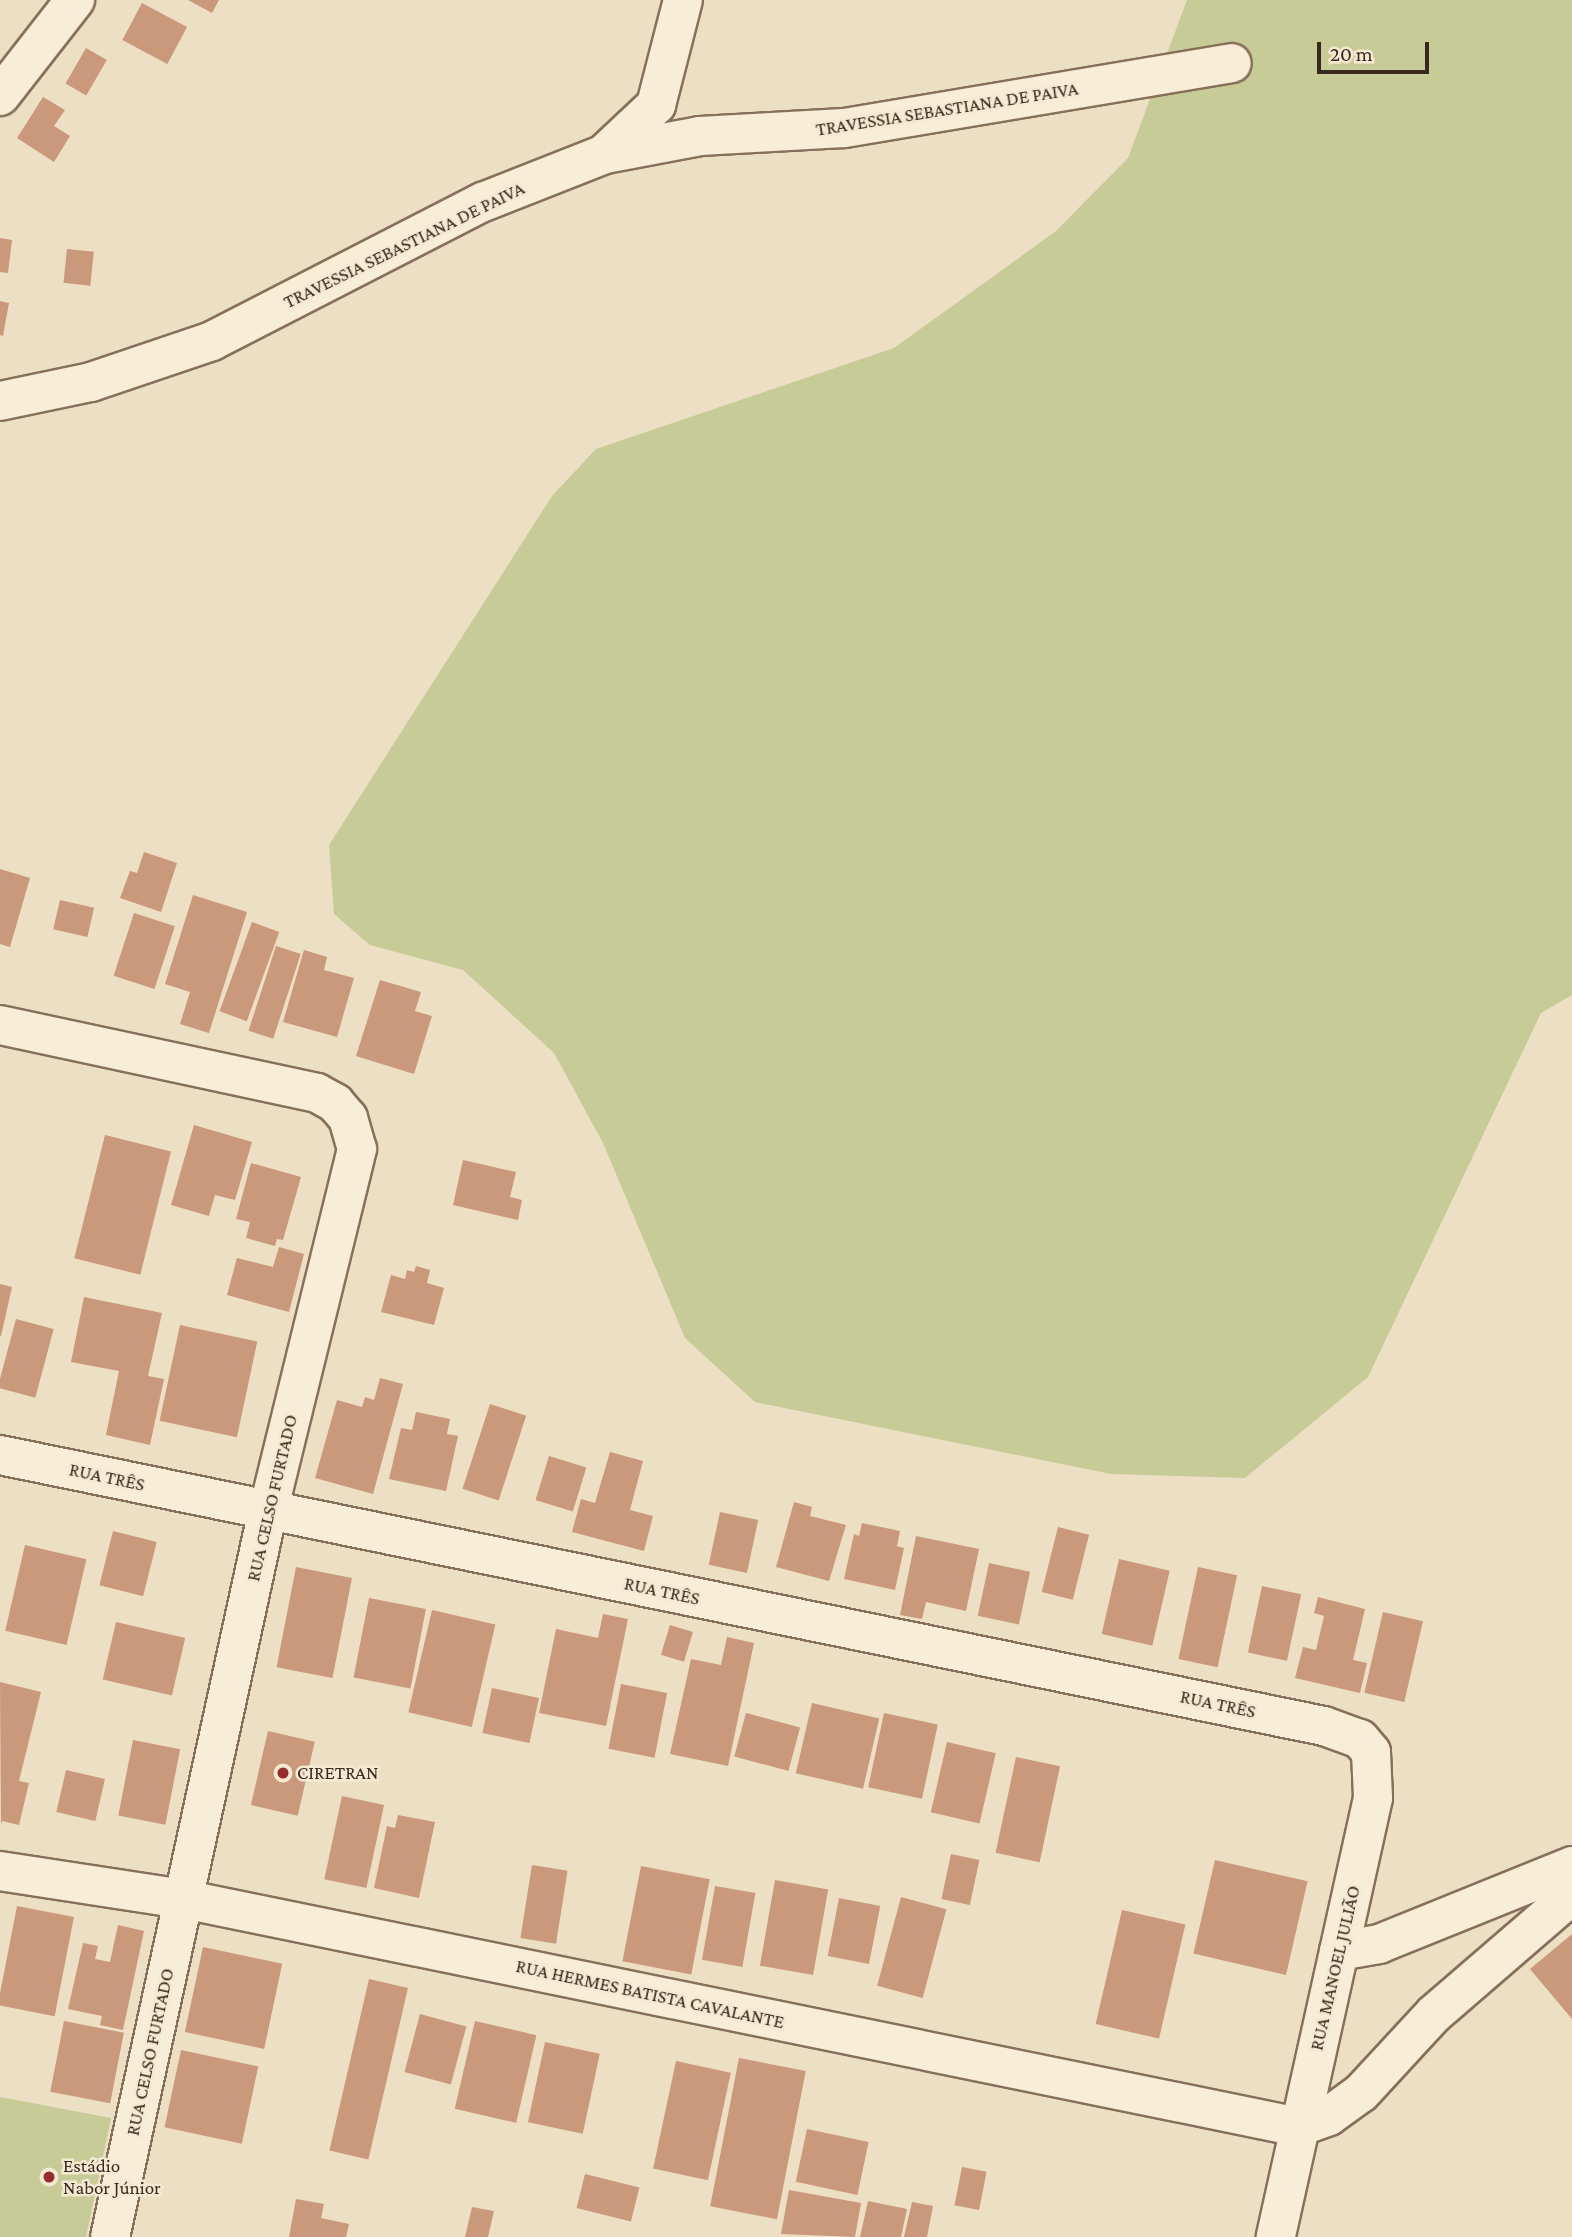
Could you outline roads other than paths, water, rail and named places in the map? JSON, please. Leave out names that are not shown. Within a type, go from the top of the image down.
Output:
[{"type":"street","points":[[0,96],[75,0]]},
{"type":"street","points":[[605,154],[656,105],[683,0]]},
{"type":"street","name":"TRAVESSIA SEBASTIANA DE PAIVA","points":[[0,401],[91,382],[212,341],[483,202],[605,154],[700,136],[844,128],[1232,63]]},
{"type":"street","name":"RUA CELSO FURTADO","points":[[0,1025],[317,1093],[335,1103],[348,1118],[356,1149],[268,1510],[110,2237]]},
{"type":"street","name":"RUA TRÊS","points":[[0,1455],[1324,1726]]},
{"type":"street","name":"RUA MANOEL JULIÃO","points":[[1276,2237],[1373,1798],[1374,1771],[1371,1752],[1360,1739],[1324,1726]]},
{"type":"street","points":[[1339,1951],[1379,1944],[1572,1866]]},
{"type":"street","name":"RUA HERMES BATISTA CAVALANTE","points":[[0,1871],[183,1899],[1299,2127]]},
{"type":"street","points":[[1299,2127],[1329,2116],[1361,2093],[1434,2014],[1572,1895]]},
{"type":"place","name":"CIRETRAN","points":[[283,1773]]},
{"type":"place","name":"Estádio Nabor Júnior","points":[[49,2177]]}]
